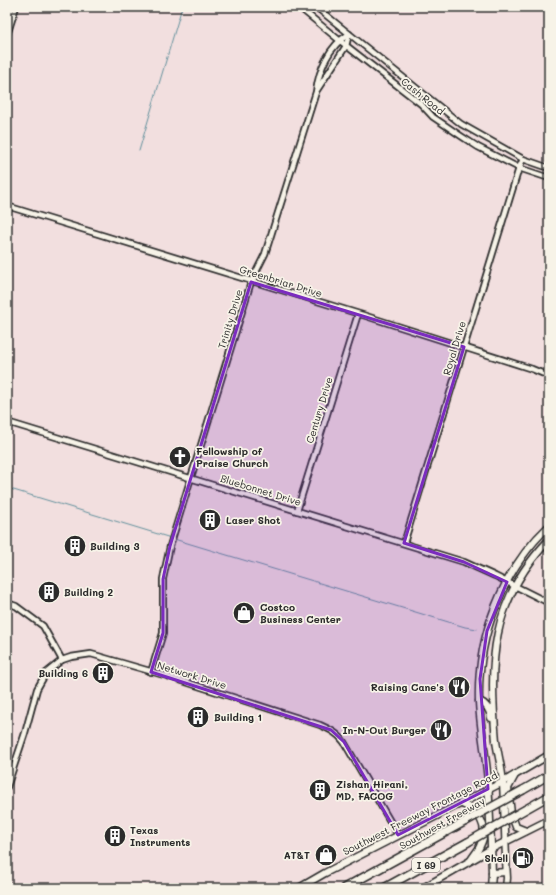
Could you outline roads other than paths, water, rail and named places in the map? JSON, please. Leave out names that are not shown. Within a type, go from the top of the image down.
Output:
[{"type":"highway","name":"Southwest Freeway","points":[[344,888],[549,775]]},
{"type":"highway","name":"I 69","points":[[384,888],[549,796]]},
{"type":"main road","points":[[491,888],[492,873],[488,789],[479,701],[480,679],[487,631],[499,598],[507,582],[534,542],[549,526]]},
{"type":"main road","points":[[506,888],[503,782],[495,728],[492,674],[496,639],[507,603],[516,586],[526,568],[549,540]]},
{"type":"main road","points":[[534,542],[541,549]]},
{"type":"main road","points":[[480,679],[483,683],[484,698],[489,703],[494,704]]},
{"type":"main road","points":[[479,701],[483,703],[491,713],[492,724],[495,728]]},
{"type":"main road","name":"Southwest Freeway Frontage Road","points":[[299,888],[398,835],[503,782],[549,755]]},
{"type":"main road","points":[[516,774],[508,788],[511,813],[516,827],[526,831]]},
{"type":"main road","points":[[460,803],[471,808],[483,823],[484,833],[480,846],[470,861]]},
{"type":"main road","points":[[423,888],[491,849],[549,820]]},
{"type":"main road","points":[[492,873],[506,872]]},
{"type":"street","points":[[7,35],[16,7]]},
{"type":"street","name":"Cash Road","points":[[299,7],[346,46],[421,104],[433,117],[478,147],[519,168],[549,178]]},
{"type":"street","name":"Cash Road","points":[[316,7],[450,116],[466,127],[523,159],[549,168]]},
{"type":"street","name":"Trinity Drive","points":[[151,672],[163,633],[163,579],[170,546],[251,282],[265,254],[316,92],[321,70],[339,40],[349,34]]},
{"type":"street","name":"Trinity Drive","points":[[316,92],[346,46],[349,34]]},
{"type":"street","points":[[421,104],[427,97]]},
{"type":"street","points":[[461,136],[466,127]]},
{"type":"street","name":"Royal Drive","points":[[404,543],[523,159]]},
{"type":"street","name":"Greenbriar Drive","points":[[7,206],[464,347],[549,376]]},
{"type":"street","name":"Century Drive","points":[[297,511],[358,314]]},
{"type":"street","name":"Bluebonnet Drive","points":[[7,422],[469,564],[549,603]]},
{"type":"street","points":[[7,603],[16,606],[43,626],[62,660]]},
{"type":"street","name":"Network Drive","points":[[7,787],[9,772],[24,733],[37,688],[46,672],[62,660],[91,654],[320,725],[331,730],[344,742],[398,835]]},
{"type":"waterway","points":[[139,151],[182,7]]},
{"type":"waterway","points":[[7,488],[171,538]]},
{"type":"waterway","points":[[174,539],[465,627],[477,629]]},
{"type":"place","name":"Fellowship of Praise Church","points":[[180,457]]},
{"type":"place","name":"Laser Shot","points":[[210,520]]},
{"type":"place","name":"Building 3","points":[[75,546]]},
{"type":"place","name":"Building 2","points":[[49,592]]},
{"type":"place","name":"Costco Business Center","points":[[244,613]]},
{"type":"place","name":"Building 6","points":[[103,673]]},
{"type":"place","name":"Raising Cane's","points":[[459,687]]},
{"type":"place","name":"Building 1","points":[[198,717]]},
{"type":"place","name":"In-N-Out Burger","points":[[441,730]]},
{"type":"place","name":"Zishan Hirani, MD, FACOG","points":[[320,790]]},
{"type":"place","name":"Texas Instruments","points":[[115,836]]},
{"type":"place","name":"AT&T","points":[[326,855]]},
{"type":"place","name":"Shell","points":[[523,858]]}]
